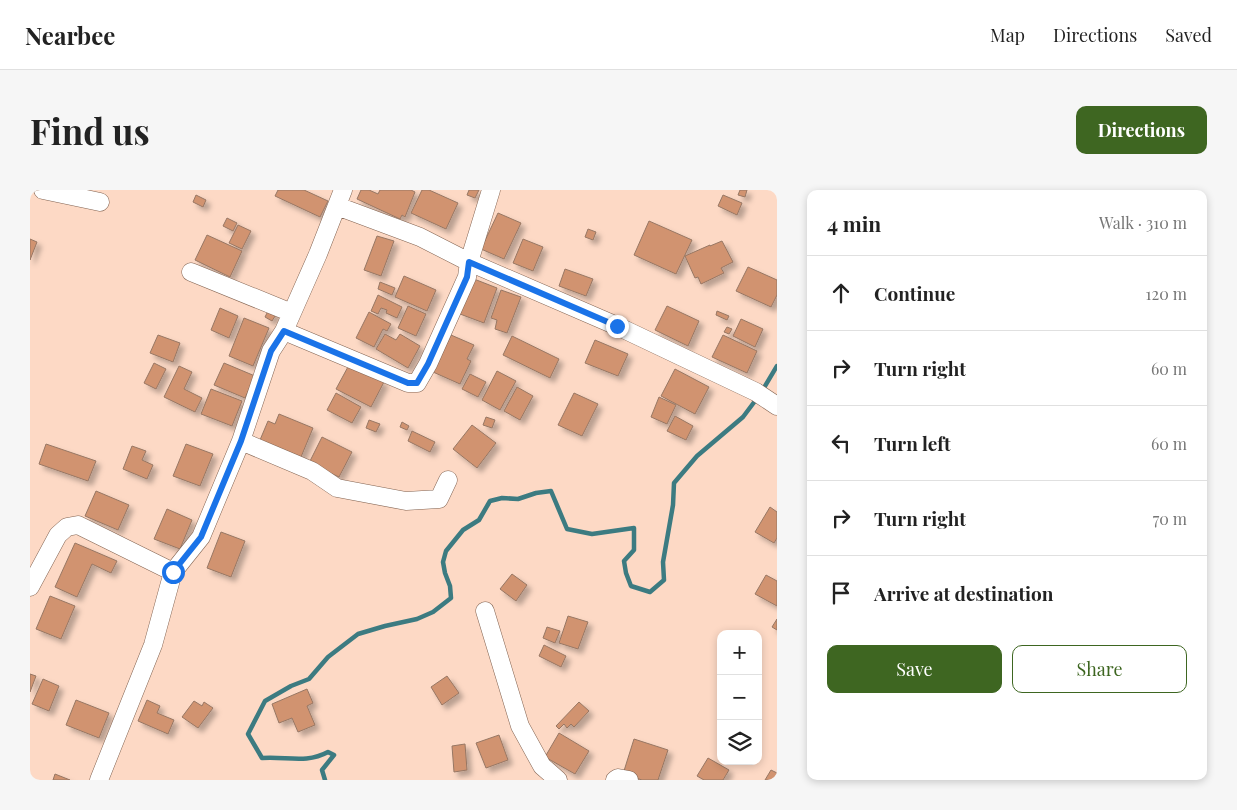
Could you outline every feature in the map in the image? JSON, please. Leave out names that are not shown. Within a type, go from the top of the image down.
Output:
[{"type":"street","points":[[30,197],[43,190],[100,202]]},
{"type":"street","points":[[284,331],[408,383],[417,383],[428,364],[467,277],[469,262],[492,190]]},
{"type":"street","points":[[99,780],[153,645],[173,572],[201,537],[241,441],[271,351],[284,331],[340,198],[469,262],[617,326],[756,392],[774,404]]},
{"type":"street","points":[[190,272],[292,312]]},
{"type":"street","points":[[241,441],[312,471],[337,488],[406,501],[439,499],[448,480]]},
{"type":"street","points":[[30,587],[58,535],[67,527],[78,525],[173,572]]},
{"type":"street","points":[[485,611],[520,726],[542,766],[558,780]]},
{"type":"street","points":[[615,780],[618,778],[629,780]]},
{"type":"building","points":[[278,190],[304,190],[328,201],[320,217],[275,196]]},
{"type":"building","points":[[361,190],[369,190],[378,194],[380,190],[411,190],[415,192],[405,217],[402,215],[400,219],[357,199]]},
{"type":"building","points":[[422,190],[429,190],[458,203],[446,229],[411,213]]},
{"type":"building","points":[[469,190],[479,190],[475,198],[467,195]]},
{"type":"building","points":[[740,190],[747,190],[745,197],[738,195]]},
{"type":"building","points":[[196,195],[206,200],[203,207],[193,202]]},
{"type":"building","points":[[723,195],[742,203],[737,215],[718,206]]},
{"type":"building","points":[[498,213],[521,223],[504,259],[481,249]]},
{"type":"building","points":[[227,218],[237,223],[233,231],[223,226]]},
{"type":"building","points":[[649,221],[692,240],[676,274],[634,255]]},
{"type":"building","points":[[238,225],[251,231],[242,249],[229,243]]},
{"type":"building","points":[[588,229],[596,232],[593,240],[585,237]]},
{"type":"building","points":[[207,235],[242,251],[230,277],[195,260]]},
{"type":"building","points":[[377,236],[394,241],[381,276],[364,270]]},
{"type":"building","points":[[30,239],[37,242],[30,260]]},
{"type":"building","points":[[523,239],[543,247],[533,271],[513,263]]},
{"type":"building","points":[[722,241],[733,262],[721,268],[724,273],[701,284],[698,277],[695,278],[685,256]]},
{"type":"building","points":[[748,267],[777,280],[777,295],[771,307],[736,291]]},
{"type":"building","points":[[565,269],[593,279],[586,296],[559,286]]},
{"type":"building","points":[[404,276],[436,290],[427,311],[395,297]]},
{"type":"building","points":[[474,279],[497,288],[484,323],[460,314]]},
{"type":"building","points":[[380,282],[395,288],[392,295],[378,289]]},
{"type":"building","points":[[501,290],[521,297],[507,333],[495,329],[497,320],[491,318]]},
{"type":"building","points":[[378,295],[402,307],[397,318],[386,313],[387,310],[381,308],[378,314],[371,311]]},
{"type":"building","points":[[408,306],[426,314],[416,336],[398,328]]},
{"type":"building","points":[[667,306],[699,321],[688,346],[655,330]]},
{"type":"building","points":[[220,308],[238,316],[229,338],[211,330]]},
{"type":"building","points":[[269,309],[277,313],[272,321],[265,317]]},
{"type":"building","points":[[717,311],[729,316],[727,320],[716,315]]},
{"type":"building","points":[[369,312],[391,324],[387,331],[383,329],[374,347],[356,338]]},
{"type":"building","points":[[244,318],[269,328],[253,366],[229,356]]},
{"type":"building","points":[[741,319],[763,329],[755,347],[733,336]]},
{"type":"building","points":[[727,327],[732,329],[729,334],[724,332]]},
{"type":"building","points":[[385,334],[396,340],[400,334],[420,346],[408,368],[376,349]]},
{"type":"building","points":[[158,335],[180,343],[173,362],[150,353]]},
{"type":"building","points":[[451,335],[474,345],[467,359],[471,361],[460,384],[433,372]]},
{"type":"building","points":[[723,335],[757,351],[747,373],[712,357]]},
{"type":"building","points":[[512,336],[559,359],[550,378],[503,355]]},
{"type":"building","points":[[595,340],[628,354],[618,376],[585,363]]},
{"type":"building","points":[[154,363],[166,369],[156,389],[144,383]]},
{"type":"building","points":[[224,363],[255,376],[245,398],[214,385]]},
{"type":"building","points":[[349,365],[384,382],[371,407],[336,389]]},
{"type":"building","points":[[179,366],[192,372],[184,389],[202,398],[195,412],[164,397]]},
{"type":"building","points":[[675,369],[709,387],[695,414],[661,396]]},
{"type":"building","points":[[497,371],[516,381],[500,410],[482,400]]},
{"type":"building","points":[[470,374],[486,382],[478,397],[462,389]]},
{"type":"building","points":[[517,387],[533,396],[520,420],[504,411]]},
{"type":"building","points":[[211,389],[242,401],[232,426],[201,414]]},
{"type":"building","points":[[336,393],[361,407],[352,423],[327,410]]},
{"type":"building","points":[[574,393],[598,404],[582,436],[558,425]]},
{"type":"building","points":[[659,397],[676,405],[667,424],[651,417]]},
{"type":"building","points":[[279,414],[313,428],[301,457],[260,440],[268,421],[275,424]]},
{"type":"building","points":[[675,416],[693,426],[686,440],[667,431]]},
{"type":"building","points":[[486,417],[495,420],[492,428],[483,425]]},
{"type":"building","points":[[369,420],[380,424],[376,432],[366,428]]},
{"type":"building","points":[[402,422],[409,426],[407,430],[400,427]]},
{"type":"building","points":[[472,425],[496,443],[477,468],[453,449]]},
{"type":"building","points":[[412,431],[435,442],[430,452],[408,441]]},
{"type":"building","points":[[322,437],[352,452],[339,477],[309,463]]},
{"type":"building","points":[[46,444],[96,461],[88,481],[39,464]]},
{"type":"building","points":[[186,444],[213,454],[200,486],[173,476]]},
{"type":"building","points":[[132,446],[146,451],[142,460],[153,465],[147,479],[123,469]]},
{"type":"building","points":[[96,491],[129,505],[118,530],[85,516]]},
{"type":"building","points":[[770,507],[777,512],[777,538],[774,543],[755,532]]},
{"type":"building","points":[[167,509],[192,520],[180,549],[154,539]]},
{"type":"building","points":[[221,532],[245,541],[231,577],[207,568]]},
{"type":"building","points":[[75,543],[117,561],[111,573],[92,564],[77,597],[55,587]]},
{"type":"building","points":[[512,574],[527,585],[516,601],[500,589]]},
{"type":"building","points":[[766,575],[777,581],[777,606],[755,594]]},
{"type":"building","points":[[50,596],[75,606],[61,639],[36,629]]},
{"type":"building","points":[[568,616],[588,622],[578,649],[559,643]]},
{"type":"building","points":[[777,619],[777,630],[772,627]]},
{"type":"building","points":[[547,627],[560,631],[555,643],[543,638]]},
{"type":"building","points":[[544,645],[566,656],[561,667],[539,656]]},
{"type":"building","points":[[30,674],[36,676],[30,692]]},
{"type":"building","points":[[447,676],[459,693],[442,705],[431,687]]},
{"type":"building","points":[[43,679],[59,686],[49,711],[32,704]]},
{"type":"building","points":[[307,689],[313,703],[307,706],[315,725],[298,732],[292,718],[279,723],[272,704]]},
{"type":"building","points":[[76,700],[109,713],[99,738],[66,725]]},
{"type":"building","points":[[147,700],[160,706],[157,713],[174,720],[168,734],[138,721]]},
{"type":"building","points":[[194,701],[202,706],[204,702],[213,708],[198,728],[182,717]]},
{"type":"building","points":[[579,702],[589,711],[574,727],[571,724],[567,728],[564,724],[559,729],[556,726]]},
{"type":"building","points":[[559,733],[589,751],[575,774],[545,757]]},
{"type":"building","points":[[499,735],[508,760],[486,768],[476,743]]},
{"type":"building","points":[[634,739],[668,750],[658,780],[642,780],[623,774]]},
{"type":"building","points":[[465,744],[467,770],[454,772],[452,746]]},
{"type":"building","points":[[708,758],[717,765],[729,770],[723,780],[704,780],[697,776]]},
{"type":"building","points":[[771,770],[777,773],[777,780],[765,780]]},
{"type":"building","points":[[55,774],[70,780],[53,780]]},
{"type":"waterway","points":[[762,391],[777,366]]},
{"type":"waterway","points":[[325,780],[322,770],[334,755],[328,752],[320,756],[304,759],[262,758],[248,734],[265,701],[291,686],[309,679],[328,657],[358,634],[417,619],[433,612],[451,598],[450,586],[443,562],[446,551],[463,530],[479,520],[490,501],[502,498],[518,499],[536,493],[551,491],[567,529],[592,534],[634,528],[634,550],[624,561],[626,573],[631,586],[650,592],[664,580],[663,562],[673,505],[674,483],[697,456],[743,417],[758,397]]},
{"type":"route","points":[[173,572],[201,537],[241,441],[271,351],[284,331],[408,383],[417,383],[428,364],[467,277],[469,262],[617,326]]}]
